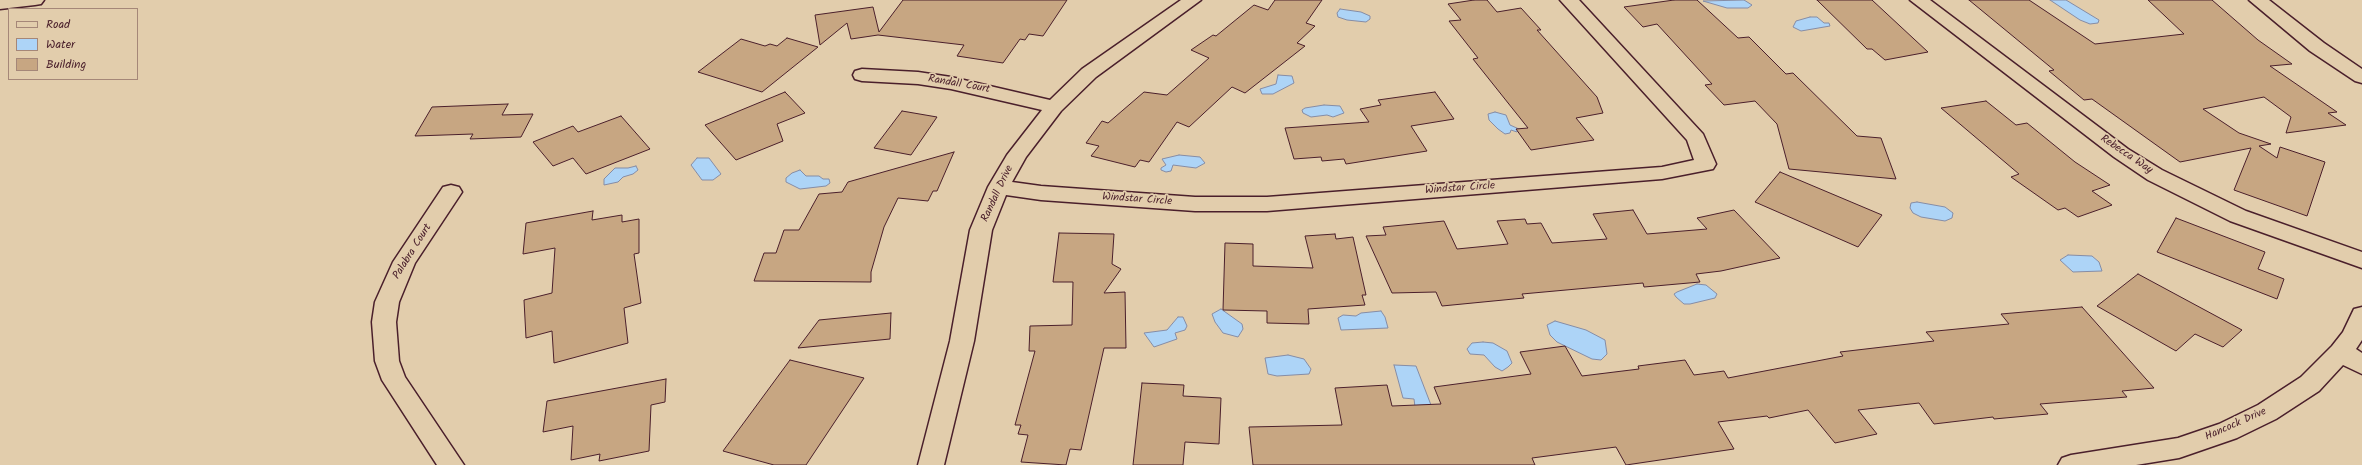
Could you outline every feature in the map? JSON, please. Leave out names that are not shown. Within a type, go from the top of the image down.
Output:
[{"type":"street","points":[[0,4],[35,0]]},
{"type":"street","name":"Randall Drive","points":[[931,465],[962,341],[981,230],[999,187],[1017,155],[1054,107],[1090,73],[1192,0]]},
{"type":"street","name":"Windstar Circle","points":[[999,187],[1042,193],[1195,204],[1267,204],[1662,173],[1706,164],[1696,138],[1569,0]]},
{"type":"street","name":"Rebecca Way","points":[[1919,0],[2121,153],[2155,175],[2238,216],[2362,260]]},
{"type":"street","points":[[2258,0],[2317,47],[2362,77]]},
{"type":"street","name":"Randall Court","points":[[862,75],[918,78],[952,83],[1054,107]]},
{"type":"street","name":"Palabra Court","points":[[451,192],[404,262],[387,302],[384,322],[387,361],[394,380],[451,465]]},
{"type":"street","name":"Hancock Drive","points":[[2088,464],[2179,448],[2228,431],[2267,412],[2352,358],[2353,335],[2362,316]]},
{"type":"water","points":[[1744,0],[1752,5],[1748,8],[1727,8],[1703,1]]},
{"type":"water","points":[[2050,0],[2066,0],[2099,20],[2098,23],[2090,24],[2080,20]]},
{"type":"water","points":[[1340,9],[1361,12],[1370,16],[1370,19],[1366,22],[1347,20],[1338,17],[1337,13]]},
{"type":"water","points":[[1810,17],[1817,17],[1824,23],[1829,23],[1830,26],[1801,31],[1793,27],[1796,21]]},
{"type":"water","points":[[1278,75],[1292,76],[1294,83],[1273,94],[1262,94],[1260,89],[1276,84]]},
{"type":"water","points":[[1324,105],[1340,106],[1344,113],[1333,117],[1327,115],[1311,117],[1303,113],[1302,110],[1305,108]]},
{"type":"water","points":[[1495,112],[1506,115],[1510,125],[1519,129],[1517,132],[1511,130],[1510,133],[1505,134],[1498,129],[1489,120],[1488,114]]},
{"type":"water","points":[[1179,155],[1200,157],[1205,163],[1196,168],[1173,165],[1171,171],[1166,172],[1161,170],[1161,168],[1166,165],[1162,159]]},
{"type":"water","points":[[697,158],[709,158],[721,174],[713,180],[702,180],[691,165]]},
{"type":"water","points":[[636,166],[638,170],[633,174],[623,177],[618,182],[604,185],[604,179],[615,168],[628,168]]},
{"type":"water","points":[[800,170],[806,176],[819,176],[823,179],[829,179],[830,183],[826,186],[800,189],[786,182],[786,178],[792,173]]},
{"type":"water","points":[[1917,202],[1945,207],[1953,213],[1952,218],[1945,221],[1921,217],[1913,213],[1910,208],[1911,203]]},
{"type":"water","points":[[2068,255],[2092,256],[2099,262],[2102,271],[2073,272],[2060,260]]},
{"type":"water","points":[[1697,284],[1706,285],[1717,294],[1715,298],[1684,304],[1674,294],[1677,292]]},
{"type":"water","points":[[1221,309],[1242,324],[1243,329],[1238,337],[1223,333],[1215,322],[1212,314]]},
{"type":"water","points":[[1381,311],[1385,317],[1388,328],[1341,330],[1338,318],[1343,315],[1356,316],[1361,313]]},
{"type":"water","points":[[1178,317],[1183,317],[1187,326],[1185,330],[1175,333],[1177,339],[1154,347],[1144,333],[1167,330]]},
{"type":"water","points":[[1555,321],[1586,330],[1605,340],[1607,354],[1601,360],[1592,359],[1557,342],[1550,335],[1547,325]]},
{"type":"water","points":[[1472,343],[1493,343],[1507,351],[1512,363],[1502,371],[1495,367],[1484,355],[1470,354],[1467,349]]},
{"type":"water","points":[[1288,355],[1304,359],[1311,369],[1309,374],[1277,376],[1268,374],[1265,358]]},
{"type":"water","points":[[1394,365],[1416,366],[1431,405],[1415,407],[1414,399],[1403,398]]},
{"type":"building","points":[[903,0],[1067,0],[1043,36],[1029,34],[1025,40],[1020,39],[1003,63],[957,56],[964,45],[878,35],[851,39],[847,23],[820,45],[815,15],[873,7],[879,32]]},
{"type":"building","points":[[1275,0],[1322,0],[1306,23],[1315,26],[1297,43],[1305,46],[1245,93],[1232,87],[1189,127],[1177,122],[1149,162],[1140,160],[1135,167],[1091,156],[1099,146],[1086,143],[1102,121],[1108,123],[1144,92],[1167,95],[1209,58],[1191,50],[1213,35],[1216,36],[1254,5],[1268,10]]},
{"type":"building","points":[[1474,0],[1487,0],[1497,12],[1521,8],[1541,30],[1537,30],[1597,97],[1603,113],[1576,118],[1594,140],[1531,150],[1516,129],[1528,128],[1473,59],[1478,58],[1449,21],[1461,20],[1448,4]]},
{"type":"building","points":[[1674,0],[1697,0],[1738,38],[1749,37],[1786,74],[1793,73],[1857,136],[1881,138],[1896,179],[1789,169],[1777,124],[1755,101],[1724,105],[1705,85],[1712,84],[1657,24],[1643,27],[1624,7]]},
{"type":"building","points":[[1817,0],[1872,0],[1928,52],[1885,60],[1872,49],[1867,49]]},
{"type":"building","points":[[1969,0],[2029,0],[2095,44],[2184,34],[2148,0],[2212,0],[2258,40],[2292,64],[2270,66],[2337,112],[2328,113],[2346,125],[2286,133],[2291,117],[2264,97],[2203,109],[2239,133],[2271,144],[2259,146],[2277,158],[2280,147],[2325,162],[2307,216],[2234,190],[2251,148],[2180,162],[2092,99],[2084,100],[2049,71],[2054,70]]},
{"type":"building","points":[[787,38],[818,47],[762,92],[698,72],[741,39],[765,46],[770,44],[777,46]]},
{"type":"building","points":[[785,92],[805,113],[777,124],[783,141],[736,160],[705,125]]},
{"type":"building","points":[[1435,92],[1454,119],[1411,126],[1427,151],[1346,164],[1344,159],[1322,161],[1321,157],[1294,159],[1285,128],[1369,122],[1360,109],[1381,105],[1378,100]]},
{"type":"building","points":[[1986,101],[2016,125],[2027,123],[2075,162],[2110,185],[2092,191],[2112,205],[2078,217],[2065,208],[2058,210],[2011,177],[2019,174],[1941,108]]},
{"type":"building","points":[[508,104],[502,115],[533,114],[521,137],[470,139],[473,134],[415,136],[432,107]]},
{"type":"building","points":[[902,111],[937,117],[911,155],[874,148]]},
{"type":"building","points":[[621,116],[650,149],[586,174],[573,158],[553,166],[533,142],[573,126],[578,132]]},
{"type":"building","points":[[954,152],[937,191],[933,191],[928,201],[898,198],[884,227],[871,272],[871,282],[754,281],[764,253],[776,253],[784,230],[799,230],[819,194],[842,192],[848,182]]},
{"type":"building","points":[[1780,172],[1882,215],[1858,247],[1755,202]]},
{"type":"building","points":[[1633,210],[1647,234],[1707,229],[1697,218],[1734,210],[1780,258],[1721,271],[1696,274],[1700,282],[1644,287],[1643,283],[1522,294],[1524,298],[1442,306],[1436,292],[1392,293],[1366,236],[1386,235],[1383,227],[1444,221],[1457,249],[1508,244],[1497,221],[1525,219],[1527,224],[1541,223],[1552,243],[1607,239],[1593,214]]},
{"type":"building","points":[[593,211],[592,220],[622,215],[622,222],[639,219],[639,253],[634,254],[641,303],[624,308],[628,343],[554,363],[552,331],[526,338],[524,300],[552,293],[555,248],[523,254],[526,223]]},
{"type":"building","points":[[2176,218],[2265,252],[2258,269],[2284,279],[2277,299],[2157,252]]},
{"type":"building","points":[[1059,233],[1114,234],[1112,264],[1121,269],[1104,293],[1125,292],[1126,348],[1104,348],[1081,450],[1070,449],[1066,465],[1021,462],[1028,435],[1018,434],[1021,425],[1015,425],[1035,351],[1029,351],[1030,326],[1072,325],[1073,282],[1053,282]]},
{"type":"building","points":[[1335,234],[1336,239],[1353,237],[1366,295],[1362,295],[1365,305],[1308,309],[1309,324],[1267,323],[1267,311],[1223,310],[1225,243],[1253,244],[1253,266],[1313,268],[1305,236]]},
{"type":"building","points":[[2138,274],[2242,330],[2223,347],[2195,334],[2176,351],[2097,306]]},
{"type":"building","points":[[2082,307],[2154,388],[2122,391],[2127,397],[2040,404],[2048,414],[1994,419],[1993,417],[1934,424],[1919,403],[1858,410],[1877,434],[1835,443],[1808,410],[1769,418],[1767,416],[1718,422],[1734,449],[1626,465],[1616,447],[1532,458],[1535,465],[1253,465],[1249,427],[1342,425],[1335,388],[1387,385],[1392,406],[1441,404],[1434,387],[1531,374],[1520,352],[1565,346],[1582,376],[1639,369],[1638,366],[1685,360],[1694,375],[1724,371],[1728,378],[1843,356],[1840,352],[1934,341],[1926,332],[2009,324],[2001,314]]},
{"type":"building","points":[[891,313],[890,339],[798,348],[819,320]]},
{"type":"building","points":[[790,360],[864,378],[806,465],[774,465],[723,451]]},
{"type":"building","points":[[666,379],[665,402],[651,405],[649,451],[599,461],[600,454],[571,460],[573,426],[543,432],[547,401]]},
{"type":"building","points":[[1142,383],[1184,385],[1183,396],[1221,398],[1219,444],[1185,442],[1183,465],[1133,465]]}]
